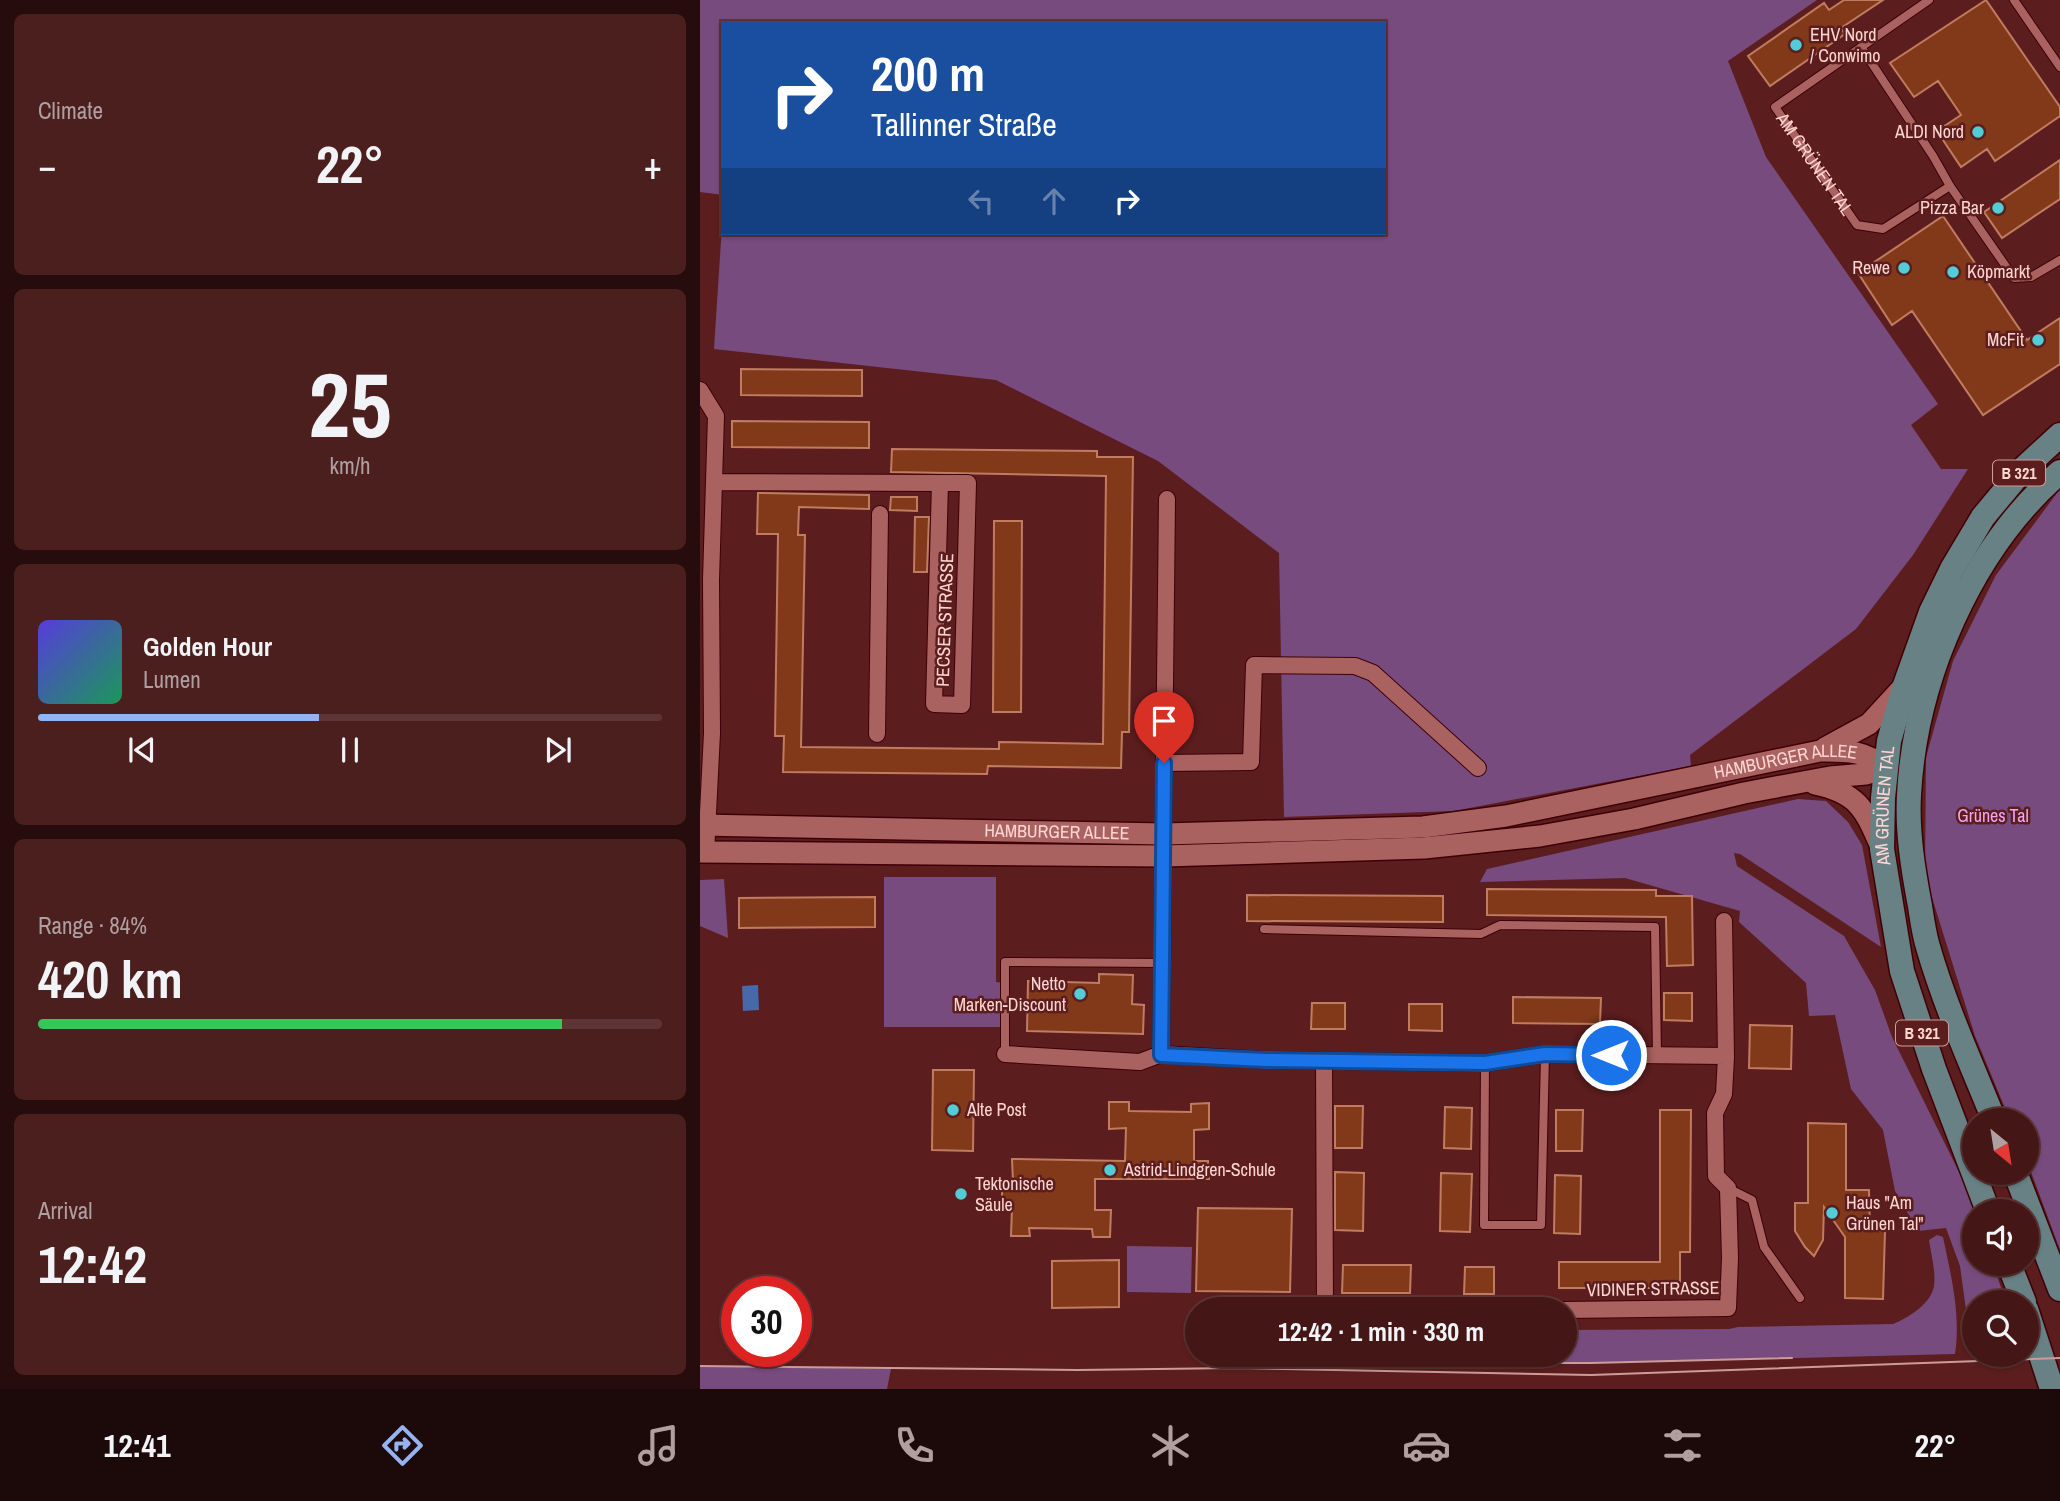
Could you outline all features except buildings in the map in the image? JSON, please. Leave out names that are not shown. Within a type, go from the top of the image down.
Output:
[{"type":"main road","name":"AM GRÜNEN TAL","points":[[1983,1199],[1934,1069],[1902,971],[1882,849],[1886,768],[1889,741],[1905,685],[1931,612],[1952,569],[1983,517],[2023,468],[2060,435]]},
{"type":"main road","name":"AM GRÜNEN TAL","points":[[1989,1108],[1927,945],[1912,850],[1909,798],[1917,734],[1936,663],[1966,592],[2000,537],[2060,472]]},
{"type":"main road","points":[[1909,798],[1898,779],[1886,768],[1917,734]]},
{"type":"main road","points":[[2020,1185],[2060,1289]]},
{"type":"main road","points":[[2039,1349],[2052,1389]]},
{"type":"street","points":[[700,390],[716,416],[713,481],[712,733],[703,853]]},
{"type":"street","name":"PECSER STRASSE","points":[[713,481],[940,482],[968,483],[962,705],[934,704],[940,482]]},
{"type":"street","points":[[1161,1055],[1167,499]]},
{"type":"street","points":[[877,734],[880,514]]},
{"type":"street","points":[[1164,763],[1251,762],[1254,665],[1355,666],[1373,673],[1478,768]]},
{"type":"street","points":[[1820,751],[1869,724],[1905,685]]},
{"type":"street","name":"HAMBURGER ALLEE","points":[[704,825],[1164,834],[1437,825],[1506,816],[1820,751],[1854,751],[1872,758],[1886,768]]},
{"type":"street","name":"HAMBURGER ALLEE","points":[[703,853],[1164,856],[1424,848],[1540,836],[1634,820],[1744,793],[1830,776],[1866,774],[1886,768]]},
{"type":"street","points":[[1806,782],[1840,789],[1852,797],[1873,827],[1882,849]]},
{"type":"street","name":"VIDINER STRASSE","points":[[1577,1310],[1728,1308],[1728,1188],[1716,1175],[1715,1138],[1715,1113],[1724,1094],[1726,1056],[1724,921]]},
{"type":"street","points":[[1004,1054],[1140,1062],[1161,1055],[1485,1063],[1545,1054],[1726,1056]]},
{"type":"street","points":[[1324,1061],[1325,1297]]},
{"type":"lane","name":"AM GRÜNEN TAL","points":[[1929,0],[1775,107],[1857,225],[1883,229],[1950,186]]},
{"type":"lane","points":[[2014,0],[2060,66]]},
{"type":"lane","points":[[1861,47],[1950,186],[2014,278],[2031,277],[2060,260]]},
{"type":"lane","points":[[1264,929],[1481,934],[1500,925],[1655,927],[1657,1055]]},
{"type":"lane","points":[[1004,1054],[1005,962],[1164,963]]},
{"type":"lane","points":[[1485,1063],[1484,1225],[1541,1225],[1545,1054]]},
{"type":"lane","points":[[1728,1188],[1752,1200],[1764,1247],[1800,1298]]},
{"type":"green space","points":[[700,0],[1817,0],[1728,61],[1766,157],[1938,404],[1911,425],[1941,469],[1968,469],[1913,555],[1856,629],[1690,755],[1691,766],[1454,811],[1284,817],[1279,553],[1158,461],[996,380],[714,349],[721,235],[1386,235],[1386,21],[721,21],[721,195],[700,192]]},
{"type":"green space","name":"Grünes Tal","points":[[2060,489],[2060,1250],[2036,1185],[2039,1185],[2039,1108],[2005,1108],[1975,1036],[1925,875],[1926,757],[1953,661],[1996,575]]},
{"type":"green space","points":[[1798,799],[1826,801],[1848,822],[1862,845],[1881,947],[1740,854],[1734,853],[1737,866],[1844,936],[1875,990],[1892,1037],[1961,1176],[1962,1185],[1969,1199],[1962,1199],[1962,1276],[1997,1276],[2002,1290],[1963,1290],[1960,1266],[1946,1228],[1918,1231],[1895,1191],[1883,1130],[1851,1089],[1835,1015],[1809,1016],[1806,983],[1739,922],[1740,911],[1625,878],[1480,882],[1487,869]]},
{"type":"green space","points":[[884,877],[996,877],[996,982],[1005,983],[1005,1027],[884,1027]]},
{"type":"green space","points":[[724,879],[728,938],[700,926],[700,880]]},
{"type":"green space","points":[[1937,1235],[1943,1237],[1957,1324],[1955,1354],[1577,1363],[1577,1330],[1893,1324],[1918,1310],[1932,1293],[1934,1275],[1929,1240]]},
{"type":"green space","points":[[1127,1246],[1192,1247],[1191,1293],[1127,1292]]},
{"type":"green space","points":[[700,1366],[891,1369],[887,1389],[700,1389]]},
{"type":"water","points":[[758,985],[759,1010],[743,1011],[742,986]]},
{"type":"tram line","points":[[1577,1363],[1792,1358]]},
{"type":"tram line","points":[[700,1366],[1077,1370],[1236,1368],[1591,1375],[2060,1358]]},
{"type":"place","name":"EHV Nord / Conwimo","points":[[1796,45]]},
{"type":"place","name":"ALDI Nord","points":[[1978,132]]},
{"type":"place","name":"Pizza Bar","points":[[1998,208]]},
{"type":"place","name":"Rewe","points":[[1904,268]]},
{"type":"place","name":"Köpmarkt","points":[[1953,272]]},
{"type":"place","name":"McFit","points":[[2038,340]]},
{"type":"place","name":"Netto Marken-Discount","points":[[1080,994]]},
{"type":"place","name":"Alte Post","points":[[953,1110]]},
{"type":"place","name":"Astrid-Lindgren-Schule","points":[[1110,1170]]},
{"type":"place","name":"Tektonische Säule","points":[[961,1194]]},
{"type":"place","name":"Haus \"Am Grünen Tal\"","points":[[1832,1213]]},
{"type":"route","points":[[1164,763],[1161,1055],[1265,1060],[1485,1063],[1545,1054],[1611,1055]]}]
